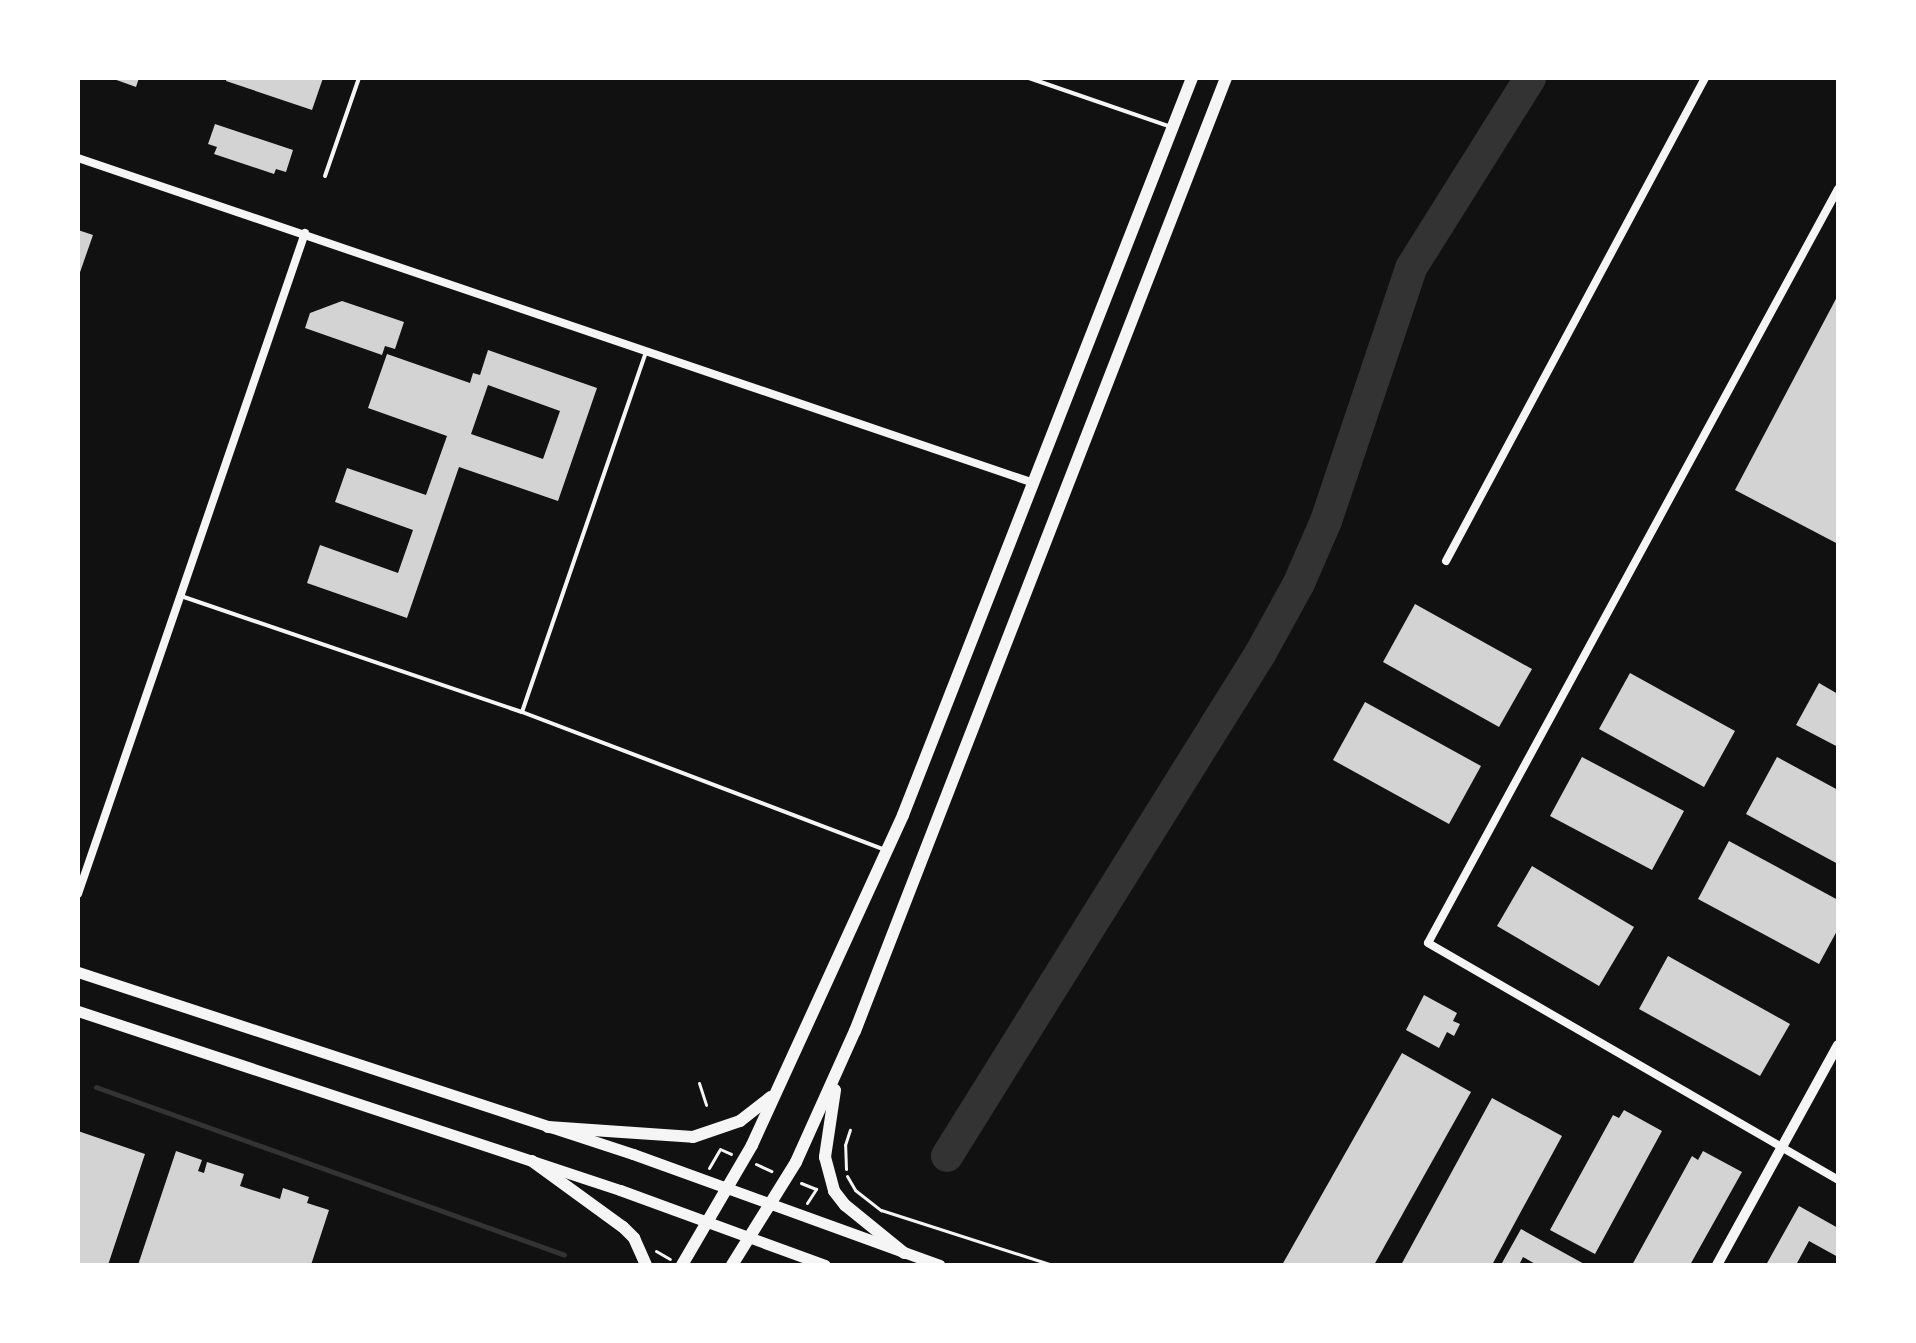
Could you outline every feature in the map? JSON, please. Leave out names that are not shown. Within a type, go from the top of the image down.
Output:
[{"type":"main road","points":[[676,1262],[707,1222],[744,1159],[887,850],[1192,78]]},
{"type":"main road","points":[[732,1265],[787,1177],[837,1075],[1226,78]]},
{"type":"main road","points":[[78,972],[548,1127],[939,1265]]},
{"type":"main road","points":[[78,1011],[532,1161],[825,1265]]},
{"type":"main road","points":[[837,1075],[825,1157],[828,1174],[845,1205],[904,1253]]},
{"type":"main road","points":[[548,1127],[693,1137],[740,1121],[776,1092]]},
{"type":"main road","points":[[532,1161],[623,1227],[634,1238],[646,1265]]},
{"type":"street","points":[[1446,561],[1705,78]]},
{"type":"street","points":[[78,158],[1034,483]]},
{"type":"street","points":[[1838,189],[1428,943],[1838,1180]]},
{"type":"street","points":[[78,894],[305,233]]},
{"type":"street","points":[[1717,1265],[1838,1045]]},
{"type":"lane","points":[[325,176],[359,78]]},
{"type":"lane","points":[[1029,78],[1173,128]]},
{"type":"lane","points":[[522,712],[646,350]]},
{"type":"lane","points":[[181,596],[522,712],[887,850]]},
{"type":"path","points":[[699,1083],[706,1105]]},
{"type":"path","points":[[850,1130],[845,1145],[847,1176],[866,1202],[881,1210],[1052,1265]]},
{"type":"path","points":[[708,1170],[720,1149],[717,1140]]},
{"type":"path","points":[[720,1149],[816,1189]]},
{"type":"path","points":[[807,1203],[816,1189],[822,1186]]},
{"type":"path","points":[[656,1251],[676,1262]]},
{"type":"building","points":[[111,78],[139,78],[136,87]]},
{"type":"building","points":[[227,78],[323,78],[312,110],[226,81]]},
{"type":"building","points":[[215,124],[293,150],[286,172],[276,169],[274,174],[214,154],[217,147],[208,144]]},
{"type":"building","points":[[78,230],[93,235],[78,278]]},
{"type":"building","points":[[1838,295],[1838,544],[1735,490]]},
{"type":"building","points":[[342,301],[404,322],[395,349],[385,346],[382,355],[305,328],[310,313]]},
{"type":"building","points":[[488,350],[597,388],[558,501],[459,467],[407,618],[307,583],[320,545],[398,573],[413,530],[335,502],[347,468],[426,495],[447,436],[368,408],[387,354],[470,383],[473,373],[480,375]],"holes":[[[488,385],[560,411],[543,459],[471,434]]]},
{"type":"building","points":[[1415,604],[1532,669],[1499,727],[1383,662]]},
{"type":"building","points":[[1630,673],[1735,731],[1704,787],[1599,729]]},
{"type":"building","points":[[1819,683],[1838,694],[1838,747],[1796,725]]},
{"type":"building","points":[[1365,702],[1481,766],[1449,824],[1333,760]]},
{"type":"building","points":[[1582,757],[1684,811],[1652,870],[1550,816]]},
{"type":"building","points":[[1777,757],[1838,790],[1838,864],[1746,814]]},
{"type":"building","points":[[1729,841],[1838,900],[1838,929],[1819,964],[1698,899]]},
{"type":"building","points":[[1532,866],[1634,927],[1599,986],[1497,926]]},
{"type":"building","points":[[1668,956],[1790,1024],[1760,1076],[1639,1009]]},
{"type":"building","points":[[1424,995],[1457,1013],[1453,1021],[1460,1024],[1454,1036],[1447,1032],[1439,1048],[1406,1030]]},
{"type":"building","points":[[1402,1053],[1471,1092],[1374,1265],[1282,1265]]},
{"type":"building","points":[[1492,1098],[1562,1136],[1492,1265],[1401,1265]]},
{"type":"building","points":[[1624,1110],[1662,1131],[1595,1254],[1550,1230],[1613,1115],[1619,1118]]},
{"type":"building","points":[[78,1131],[145,1154],[108,1265],[78,1265]]},
{"type":"building","points":[[176,1151],[202,1160],[198,1171],[204,1173],[207,1162],[244,1174],[240,1186],[280,1199],[283,1188],[309,1197],[307,1203],[329,1210],[311,1265],[138,1265]]},
{"type":"building","points":[[1703,1151],[1742,1172],[1690,1265],[1632,1265],[1692,1156],[1698,1160]]},
{"type":"building","points":[[1799,1206],[1838,1228],[1838,1257],[1809,1241],[1796,1265],[1766,1265]]},
{"type":"building","points":[[1521,1229],[1586,1265],[1537,1265],[1523,1257],[1519,1265],[1505,1265],[1502,1263]]},
{"type":"waterway","points":[[947,1156],[1260,654],[1299,583],[1326,521],[1411,268],[1530,78]]},
{"type":"waterway","points":[[96,1087],[564,1255]]}]
